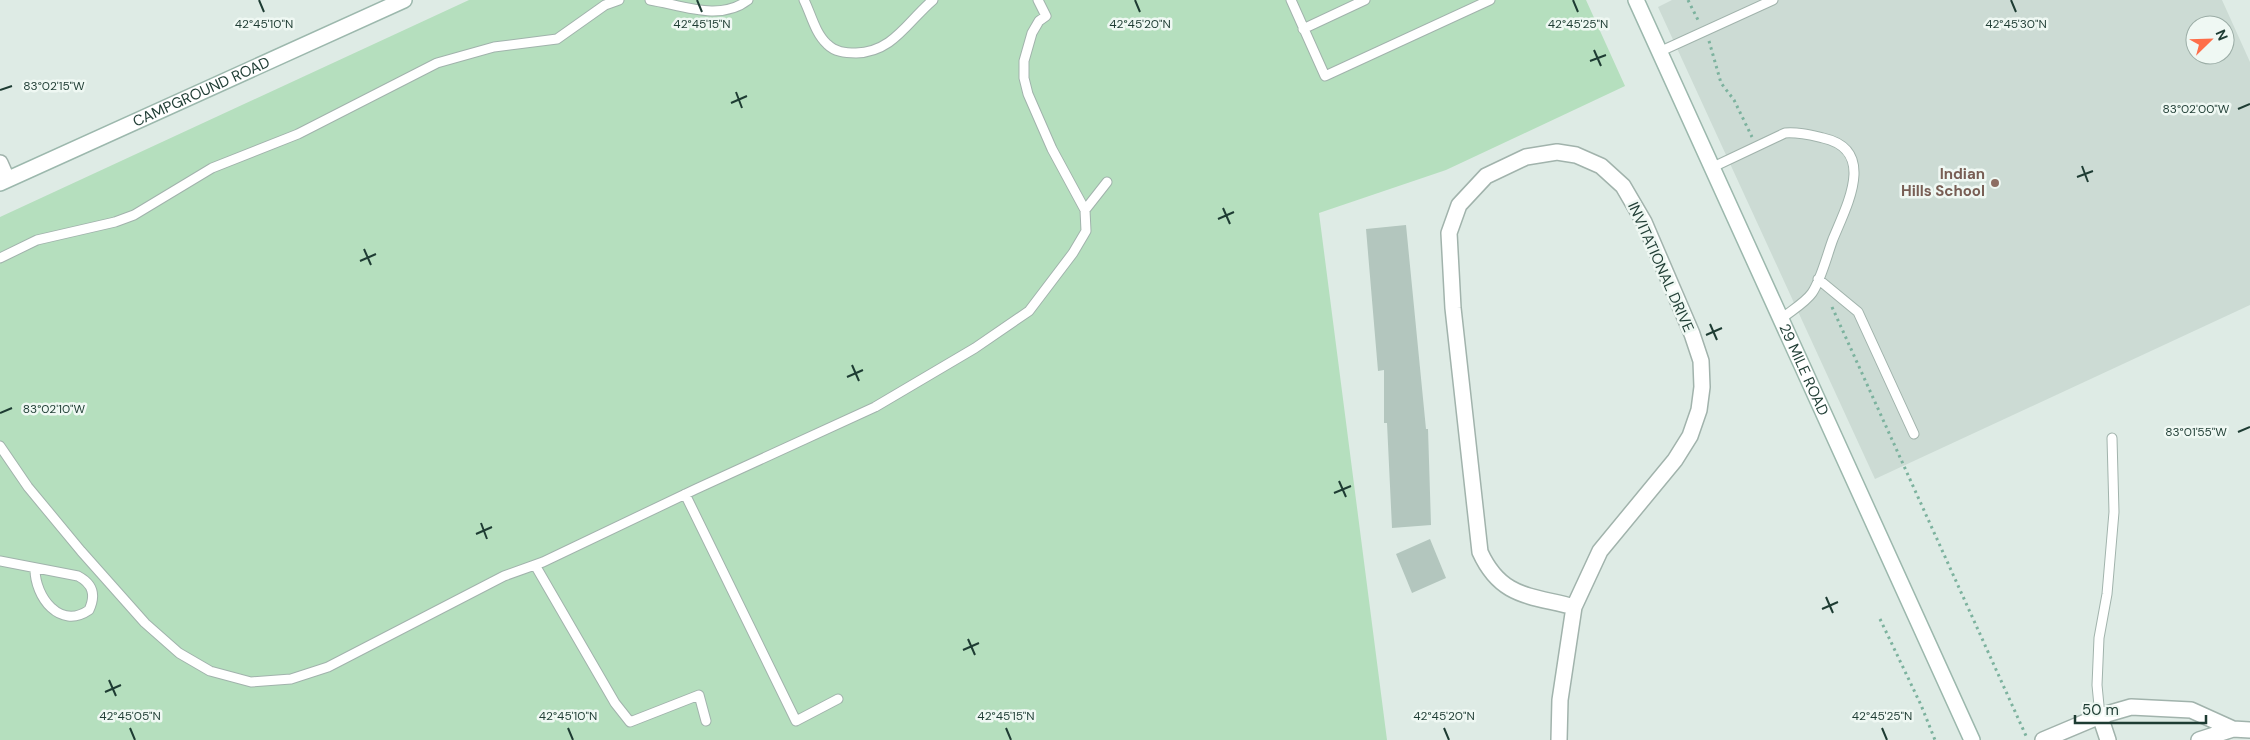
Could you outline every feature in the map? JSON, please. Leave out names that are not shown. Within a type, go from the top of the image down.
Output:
[{"type":"street","name":"CAMPGROUND ROAD","points":[[4,181],[404,0]]},
{"type":"street","name":"29 MILE ROAD","points":[[1636,0],[1972,740]]},
{"type":"street","name":"INVITATIONAL DRIVE","points":[[1559,740],[1560,700],[1574,607],[1600,551],[1675,460],[1690,436],[1699,410],[1702,386],[1701,362],[1692,334],[1644,222],[1623,186],[1601,166],[1576,155],[1557,152],[1526,157],[1486,176],[1459,205],[1450,233],[1453,308],[1480,552],[1495,578],[1509,589],[1574,607]]},
{"type":"street","points":[[0,163],[4,181]]},
{"type":"street","points":[[2044,740],[2100,716],[2132,707],[2191,710],[2233,729],[2250,730]]},
{"type":"street","points":[[2100,716],[2108,740]]},
{"type":"street","points":[[2199,740],[2233,729]]},
{"type":"lane","points":[[0,258],[37,240],[115,222],[134,215],[212,168],[298,134],[437,63],[494,47],[557,38],[605,5],[619,0]]},
{"type":"lane","points":[[650,0],[690,9],[717,11],[735,8],[748,0]]},
{"type":"lane","points":[[804,0],[813,22],[827,44],[837,51],[846,53],[870,51],[892,42],[933,0]]},
{"type":"lane","points":[[0,446],[28,487],[145,623],[179,653],[210,671],[252,682],[291,678],[328,667],[496,580],[534,565],[875,408],[922,381],[1016,321],[1040,299],[1073,254],[1086,231],[1085,210],[1052,149],[1034,110],[1024,78],[1024,61],[1032,33],[1039,21],[1046,16],[1038,0]]},
{"type":"lane","points":[[1291,0],[1324,76],[1490,0]]},
{"type":"lane","points":[[1303,29],[1365,0]]},
{"type":"lane","points":[[1659,52],[1773,0]]},
{"type":"lane","points":[[1711,168],[1785,133],[1797,132],[1830,139],[1847,148],[1853,158],[1856,167],[1848,202],[1812,294],[1780,320]]},
{"type":"lane","points":[[1085,210],[1107,182]]},
{"type":"lane","points":[[1818,279],[1858,312],[1914,434]]},
{"type":"lane","points":[[2100,716],[2097,685],[2099,638],[2107,594],[2114,512],[2112,438]]},
{"type":"lane","points":[[686,494],[796,721],[838,698]]},
{"type":"lane","points":[[0,561],[35,569],[68,572],[87,581],[94,596],[89,610],[70,617],[57,613],[38,590],[35,569]]},
{"type":"lane","points":[[534,565],[614,703],[630,722],[699,695],[706,721]]},
{"type":"path","points":[[1688,0],[1710,44],[1721,83],[1734,100],[1756,147]]},
{"type":"path","points":[[1834,291],[1831,309],[2028,740]]},
{"type":"path","points":[[1880,619],[1921,705],[1935,740]]},
{"type":"shaded area","name":"Indian Hills School","points":[[1672,0],[2222,0],[2229,15],[2185,15],[2185,65],[2235,65],[2235,29],[2250,62],[2250,305],[1875,479],[1658,7]]},
{"type":"green space","points":[[469,0],[1586,0],[1625,86],[1446,170],[1319,213],[1387,740],[0,740],[0,217]]},
{"type":"building","points":[[1406,225],[1426,429],[1428,429],[1431,525],[1392,528],[1387,423],[1384,423],[1384,370],[1378,371],[1366,229]]},
{"type":"building","points":[[1430,539],[1446,578],[1412,593],[1396,554]]},
{"type":"place","name":"Indian Hills School","points":[[1995,183]]}]
